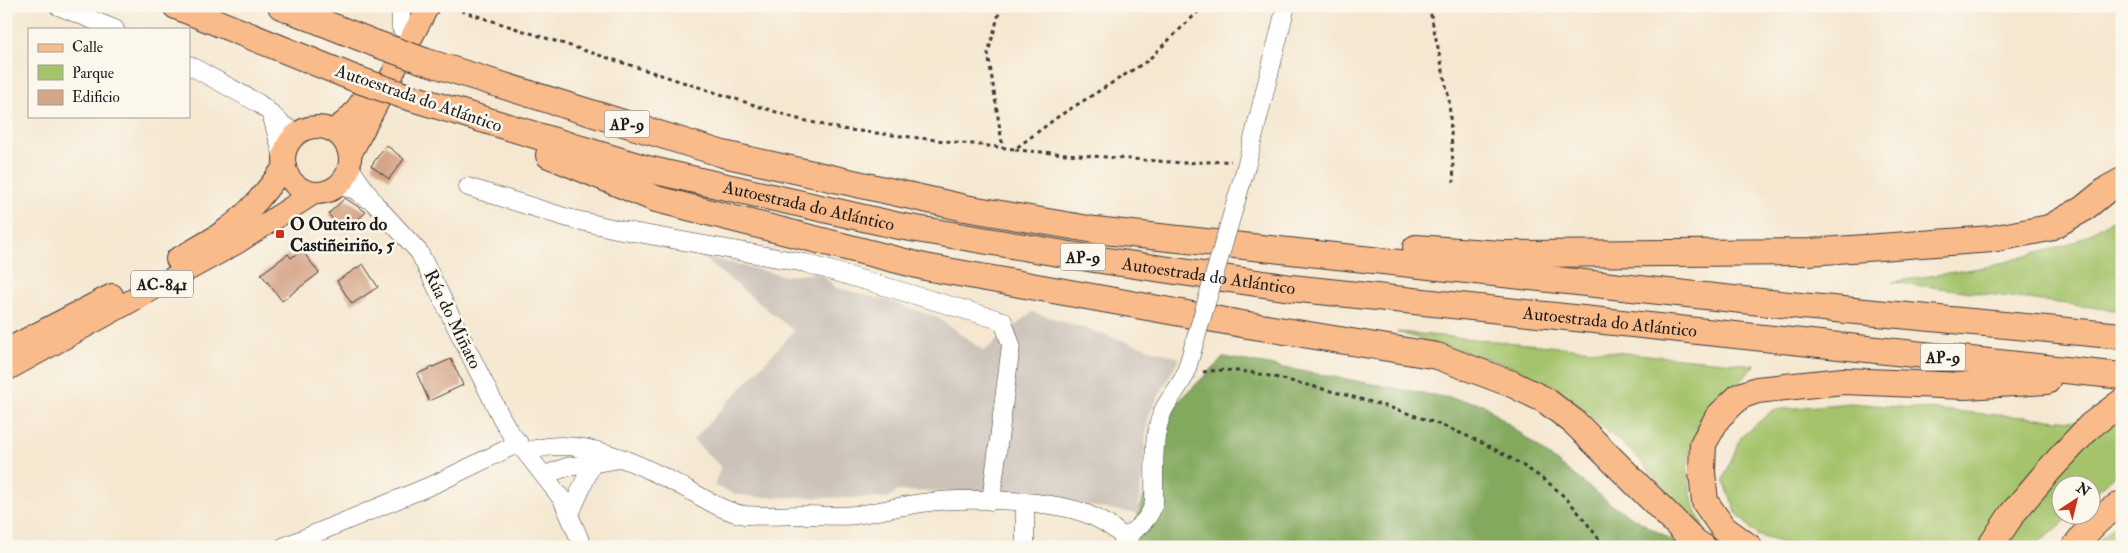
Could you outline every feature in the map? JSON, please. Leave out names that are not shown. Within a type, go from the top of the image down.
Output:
[{"type":"highway","name":"Autoestrada do Atlántico","points":[[176,6],[356,79],[408,97],[647,169],[899,226],[1094,259],[1291,288],[2121,376]]},
{"type":"highway","name":"Autoestrada do Atlántico","points":[[281,6],[424,62],[723,154],[965,208],[1095,230],[1770,303],[2122,336]]},
{"type":"highway","points":[[408,97],[656,199],[916,265],[1242,324],[1437,356],[1512,384],[1545,400],[1574,422],[1695,542],[1703,547]]},
{"type":"highway","points":[[832,178],[968,196],[1145,224],[1329,243],[1501,254],[1809,252],[1992,239],[2049,228],[2083,209],[2118,180]]},
{"type":"highway","points":[[1748,547],[1723,528],[1705,502],[1702,472],[1703,444],[1718,416],[1740,396],[1757,390],[1843,381],[1965,386],[2121,376]]},
{"type":"highway","points":[[1990,547],[2012,514],[2049,470],[2090,426],[2122,402]]},
{"type":"highway","points":[[2075,547],[2087,529],[2109,510],[2122,504]]},
{"type":"main road","points":[[338,186],[345,178],[350,161],[428,6]]},
{"type":"main road","points":[[333,130],[349,119],[358,107],[404,12]]},
{"type":"main road","points":[[298,133],[315,127],[333,130],[341,137],[350,161]]},
{"type":"main road","name":"AC-841","points":[[6,350],[159,270],[225,231],[261,197],[284,163],[290,140],[298,133]]},
{"type":"main road","points":[[284,163],[287,174],[298,187],[314,193]]},
{"type":"main road","name":"AC-841","points":[[6,370],[238,242],[314,193],[330,191],[338,186]]},
{"type":"street","points":[[58,6],[113,28]]},
{"type":"street","points":[[283,547],[522,447],[565,446],[600,452],[643,466],[723,508],[744,514],[853,515],[924,502],[991,501],[1025,503],[1071,508],[1087,514],[1103,521],[1126,544],[1145,523],[1154,503],[1159,422],[1169,399],[1179,387],[1185,375],[1247,162],[1286,6]]},
{"type":"street","points":[[190,66],[258,103],[272,117],[298,133]]},
{"type":"street","points":[[272,117],[284,163]]},
{"type":"street","name":"Rúa do Miñato","points":[[350,161],[375,204],[419,252],[501,418],[562,499],[583,547]]},
{"type":"street","name":"Rúa do Miñato","points":[[338,186],[353,189],[375,204]]},
{"type":"street","points":[[468,187],[568,218],[616,229],[805,263],[1003,321],[1011,345],[991,501]]},
{"type":"street","points":[[545,475],[566,467],[620,459]]},
{"type":"street","points":[[570,514],[593,462]]},
{"type":"street","points":[[1025,503],[1026,547]]},
{"type":"path","points":[[445,6],[798,119],[841,129],[1014,150],[1183,163],[1247,162]]},
{"type":"path","points":[[1001,6],[988,53],[1003,149]]},
{"type":"path","points":[[1014,150],[1059,116],[1147,61],[1204,6]]},
{"type":"path","points":[[1428,6],[1449,99],[1454,182]]},
{"type":"path","points":[[1185,375],[1209,371],[1252,372],[1352,396],[1450,428],[1512,458],[1548,482],[1570,502],[1605,547]]},
{"type":"shaded area","points":[[701,256],[784,276],[820,273],[836,288],[893,302],[938,318],[984,351],[1032,312],[1179,358],[1148,416],[1138,514],[1013,493],[897,491],[888,498],[756,497],[734,494],[714,485],[721,467],[693,440],[794,331]]},
{"type":"green space","points":[[2116,218],[2122,229],[2122,311],[1892,282],[1991,266],[2073,243]]},
{"type":"green space","points":[[1397,332],[1756,365],[1701,421],[1691,445],[1687,470],[1693,503],[1706,536],[1636,456],[1556,387],[1505,364]]},
{"type":"green space","points":[[1224,357],[1483,404],[1612,505],[1683,547],[1129,547],[1169,411]]},
{"type":"green space","points":[[1851,403],[2122,425],[2122,469],[2100,489],[2100,476],[2050,476],[2050,526],[2059,526],[2032,547],[1795,547],[1757,535],[1737,514],[1723,480],[1741,437],[1773,410]]},
{"type":"green space","points":[[2122,521],[2122,547],[2092,547],[2117,523]]},
{"type":"building","points":[[386,145],[404,159],[389,179],[371,166]]},
{"type":"building","points":[[345,198],[366,212],[345,232],[328,214]]},
{"type":"building","points":[[302,250],[319,273],[282,301],[261,274],[288,254],[291,258]]},
{"type":"building","points":[[363,264],[378,287],[352,304],[337,281]]},
{"type":"building","points":[[451,359],[463,385],[429,401],[417,374]]},
{"type":"place","name":"O Outeiro do Castiñeiriño, 5","points":[[280,234]]}]
